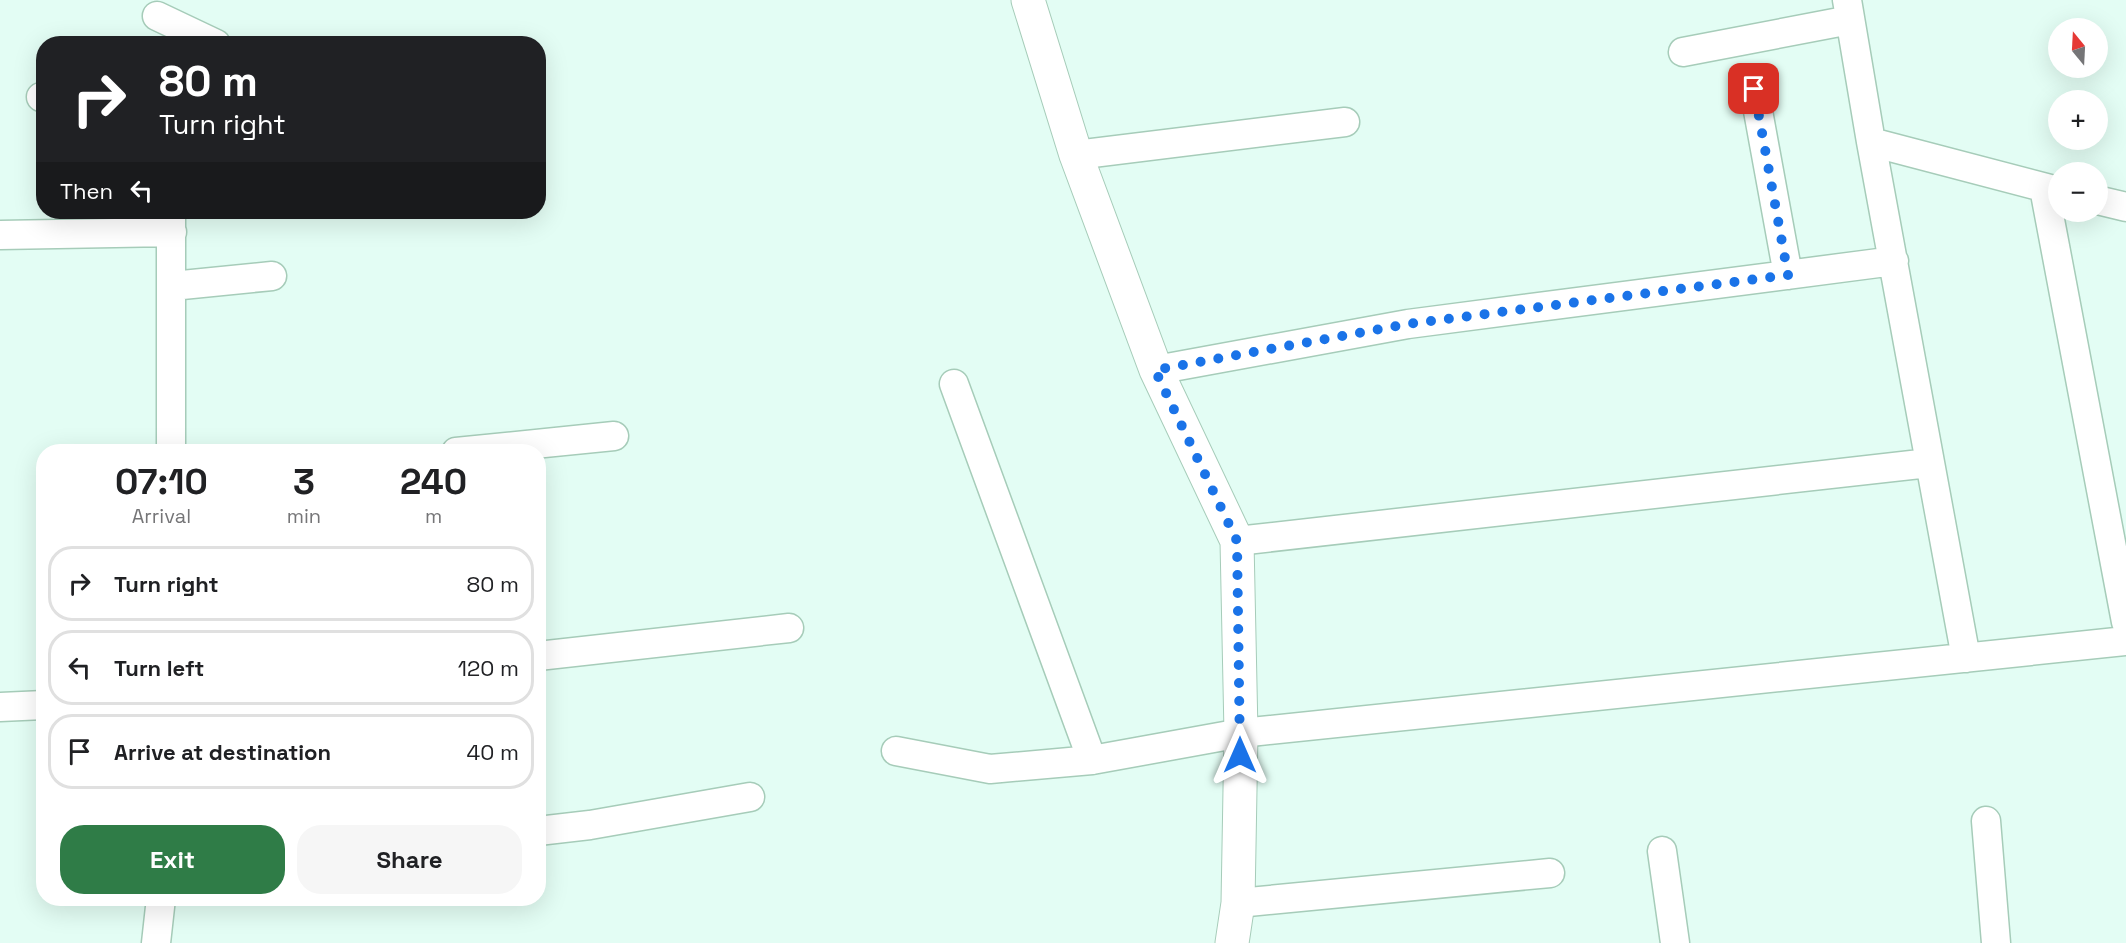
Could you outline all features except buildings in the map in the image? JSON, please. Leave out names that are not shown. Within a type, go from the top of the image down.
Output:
[{"type":"street","points":[[1028,0],[1076,155],[1155,370],[1237,541],[1241,734],[1238,903],[1232,943]]},
{"type":"street","points":[[1683,52],[1849,10],[1870,142],[1966,657]]},
{"type":"street","points":[[157,20],[196,36]]},
{"type":"street","points":[[1754,89],[1788,275]]},
{"type":"street","points":[[1076,155],[1345,122]]},
{"type":"street","points":[[1870,142],[2048,188]]},
{"type":"street","points":[[2108,203],[2126,207]]},
{"type":"street","points":[[0,235],[171,222],[171,444]]},
{"type":"street","points":[[2057,222],[2126,621]]},
{"type":"street","points":[[1155,370],[1408,324],[1894,261]]},
{"type":"street","points":[[172,286],[272,276]]},
{"type":"street","points":[[954,384],[1092,760]]},
{"type":"street","points":[[535,444],[614,436]]},
{"type":"street","points":[[1237,541],[1929,463]]},
{"type":"street","points":[[546,655],[789,628]]},
{"type":"street","points":[[896,751],[990,769],[1092,760],[1241,734],[2126,641]]},
{"type":"street","points":[[0,707],[36,705]]},
{"type":"street","points":[[546,830],[590,825],[750,796]]},
{"type":"street","points":[[1986,821],[1996,943]]},
{"type":"street","points":[[1662,850],[1675,943]]},
{"type":"street","points":[[1238,903],[1550,873]]},
{"type":"street","points":[[156,943],[160,906]]},
{"type":"route","points":[[1240,755],[1237,541],[1155,370],[1408,324],[1788,275],[1754,89]]}]
